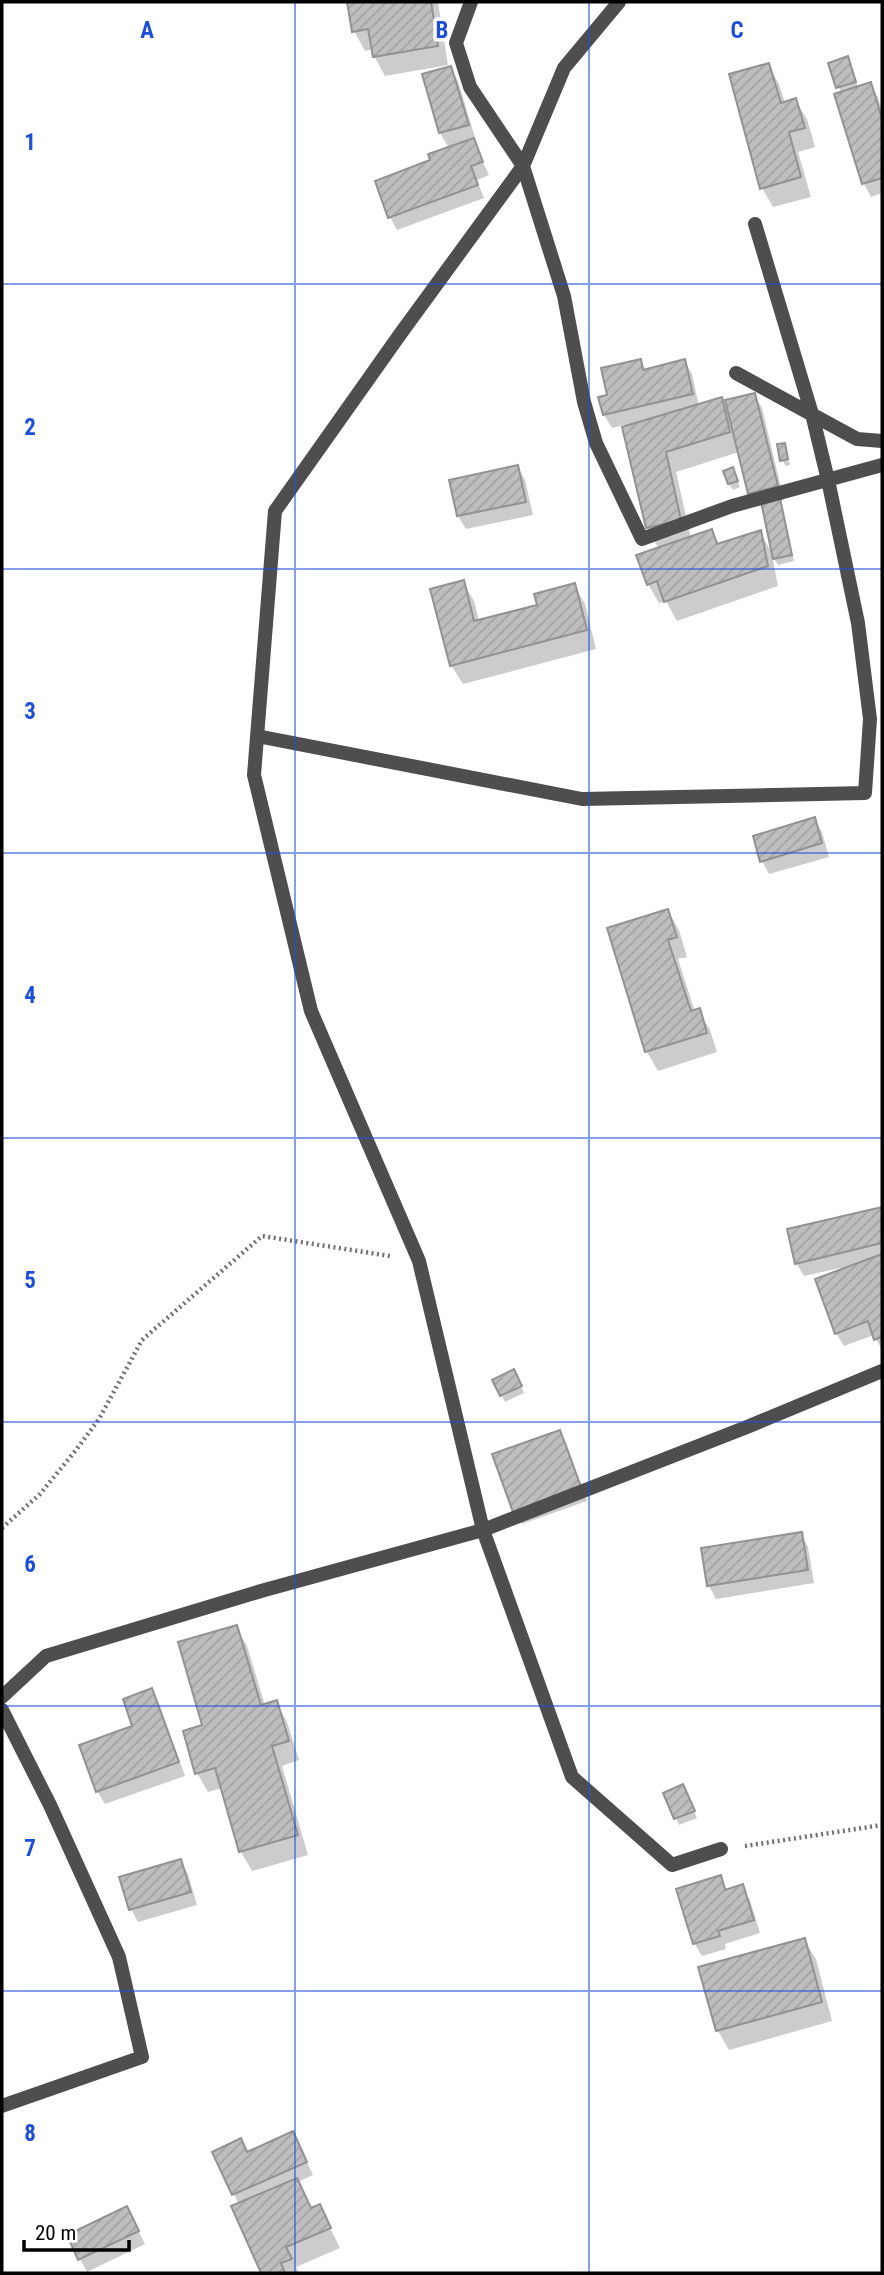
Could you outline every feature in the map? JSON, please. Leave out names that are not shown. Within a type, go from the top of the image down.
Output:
[{"type":"street","points":[[471,2],[456,43],[470,87],[523,166],[564,296],[579,380],[596,443],[642,538],[732,506],[882,465]]},
{"type":"street","points":[[619,2],[565,68],[523,166],[275,511],[254,775],[311,1011],[419,1261],[483,1530],[572,1777],[672,1865],[720,1849]]},
{"type":"street","points":[[257,736],[582,799],[865,793],[870,719],[858,623],[812,414],[755,224]]},
{"type":"street","points":[[736,373],[856,439],[882,441]]},
{"type":"street","points":[[2,1697],[46,1656],[261,1591],[483,1530],[882,1371]]},
{"type":"street","points":[[2,1710],[50,1805],[119,1957],[142,2057],[2,2106]]},
{"type":"path","points":[[2,1528],[40,1494],[99,1419],[142,1340],[262,1236],[419,1261]]},
{"type":"path","points":[[720,1849],[882,1825]]},
{"type":"building","points":[[347,2],[431,2],[438,46],[373,57],[368,29],[352,32]]},
{"type":"building","points":[[848,56],[856,82],[836,88],[828,63]]},
{"type":"building","points":[[769,63],[781,103],[796,98],[805,128],[789,132],[801,177],[760,189],[729,74]]},
{"type":"building","points":[[451,66],[469,125],[439,133],[422,74]]},
{"type":"building","points":[[871,82],[882,119],[882,178],[862,184],[834,94]]},
{"type":"building","points":[[474,138],[483,162],[471,166],[478,185],[388,218],[375,181],[430,160],[428,154]]},
{"type":"building","points":[[641,359],[643,370],[685,359],[693,394],[603,415],[598,397],[607,395],[601,368]]},
{"type":"building","points":[[755,393],[778,486],[748,494],[725,400]]},
{"type":"building","points":[[722,397],[730,432],[666,452],[681,520],[646,528],[622,427]]},
{"type":"building","points":[[785,443],[788,459],[780,461],[777,444]]},
{"type":"building","points":[[518,465],[526,502],[457,516],[449,480]]},
{"type":"building","points":[[733,467],[738,481],[728,484],[723,471]]},
{"type":"building","points":[[780,498],[792,555],[773,559],[761,502]]},
{"type":"building","points":[[712,529],[717,544],[761,530],[768,566],[664,602],[657,581],[647,585],[636,555]]},
{"type":"building","points":[[464,580],[474,621],[537,605],[534,594],[575,583],[587,630],[450,666],[430,589]]},
{"type":"building","points":[[815,817],[822,843],[760,862],[753,836]]},
{"type":"building","points":[[668,909],[677,937],[668,940],[691,1011],[700,1008],[707,1033],[645,1052],[607,928]]},
{"type":"building","points":[[882,1207],[882,1243],[795,1264],[787,1229]]},
{"type":"building","points":[[882,1254],[882,1337],[874,1340],[868,1321],[835,1334],[815,1279]]},
{"type":"building","points":[[514,1369],[522,1386],[500,1396],[492,1380]]},
{"type":"building","points":[[560,1430],[581,1487],[513,1512],[492,1454]]},
{"type":"building","points":[[802,1532],[808,1570],[707,1586],[701,1548]]},
{"type":"building","points":[[237,1625],[261,1705],[277,1700],[289,1741],[272,1746],[298,1835],[239,1852],[215,1768],[195,1774],[183,1731],[202,1725],[178,1642]]},
{"type":"building","points":[[152,1688],[179,1762],[96,1792],[79,1745],[132,1726],[123,1699]]},
{"type":"building","points":[[683,1784],[695,1811],[674,1819],[663,1793]]},
{"type":"building","points":[[181,1859],[191,1892],[129,1910],[119,1877]]},
{"type":"building","points":[[721,1875],[725,1890],[743,1884],[754,1920],[718,1931],[720,1936],[693,1944],[676,1889]]},
{"type":"building","points":[[805,1938],[822,2002],[716,2031],[698,1967]]},
{"type":"building","points":[[293,2131],[307,2162],[232,2195],[212,2152],[241,2138],[247,2152]]},
{"type":"building","points":[[297,2178],[311,2208],[320,2204],[331,2228],[286,2247],[292,2259],[281,2263],[285,2273],[261,2273],[231,2206]]},
{"type":"building","points":[[127,2206],[139,2231],[78,2260],[67,2235]]}]
